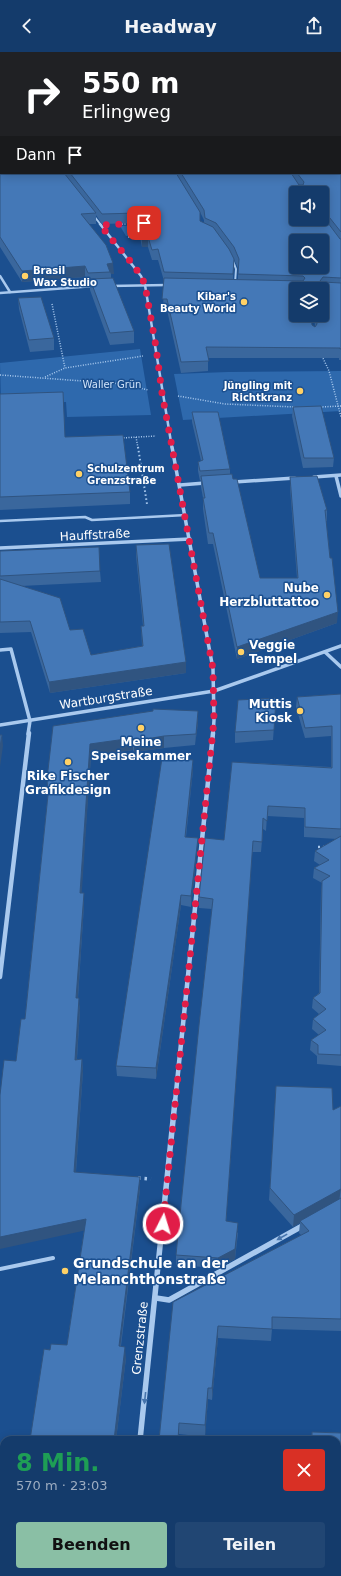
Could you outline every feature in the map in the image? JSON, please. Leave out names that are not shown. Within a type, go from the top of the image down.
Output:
[{"type":"street","name":"Grenzstraße","points":[[93,215],[141,276],[145,285],[158,354],[162,393],[186,515],[213,669],[214,691],[214,720],[156,1298],[140,1436]]},
{"type":"street","points":[[0,276],[10,292]]},
{"type":"street","points":[[105,286],[168,285]]},
{"type":"street","points":[[0,293],[97,286]]},
{"type":"street","points":[[313,477],[341,475]]},
{"type":"street","points":[[336,476],[341,496]]},
{"type":"street","points":[[227,482],[297,478]]},
{"type":"street","points":[[180,485],[211,483]]},
{"type":"street","name":"Hauffstraße","points":[[0,548],[190,539]]},
{"type":"street","name":"Wartburgstraße","points":[[0,725],[214,691],[341,646]]},
{"type":"street","points":[[0,650],[11,650],[30,721],[0,977]]},
{"type":"street","points":[[325,652],[341,667]]},
{"type":"street","points":[[156,1298],[169,1300],[310,1222]]},
{"type":"lane","points":[[231,258],[236,268],[235,287]]},
{"type":"lane","points":[[0,521],[85,517],[92,520],[186,515]]},
{"type":"lane","points":[[0,1269],[52,1258]]},
{"type":"path","points":[[101,225],[140,224]]},
{"type":"path","points":[[110,238],[146,237]]},
{"type":"path","points":[[49,289],[65,368]]},
{"type":"path","points":[[320,350],[329,371],[340,406],[341,417]]},
{"type":"path","points":[[44,378],[65,368],[158,354]]},
{"type":"path","points":[[0,375],[124,384],[162,393],[225,404],[299,407]]},
{"type":"path","points":[[320,407],[340,406]]},
{"type":"path","points":[[121,438],[170,436]]},
{"type":"path","points":[[136,437],[149,517]]},
{"type":"path","points":[[318,847],[326,848]]},
{"type":"path","points":[[134,1178],[167,1179]]},
{"type":"green space","points":[[176,224],[179,235],[126,236],[120,226]]},
{"type":"green space","name":"Waller Grün","points":[[140,349],[151,415],[67,417],[66,402],[1,404],[0,363]]},
{"type":"green space","name":"Waller Grün","points":[[341,371],[341,411],[183,420],[174,374],[228,372]]},
{"type":"building","points":[[0,174],[65,174],[96,213],[81,214],[106,245],[113,263],[107,264],[110,272],[88,273],[85,266],[22,271],[0,237]]},
{"type":"building","points":[[71,174],[177,174],[200,212],[200,221],[213,227],[229,249],[234,259],[233,274],[164,272],[158,249],[152,250],[148,237],[142,237],[137,213],[102,214]]},
{"type":"building","points":[[182,174],[292,174],[299,185],[303,185],[304,182],[298,174],[341,174],[341,232],[329,217],[329,186],[289,186],[289,226],[329,226],[329,224],[341,239],[341,278],[323,277],[320,281],[323,282],[289,282],[289,322],[312,322],[312,325],[315,327],[317,322],[329,322],[329,282],[341,283],[341,349],[206,347],[209,361],[181,362],[167,299],[162,299],[164,278],[303,281],[305,278],[303,276],[238,274],[239,259],[234,247],[216,223],[205,218],[204,210]]},
{"type":"building","points":[[113,278],[134,331],[110,333],[90,279]]},
{"type":"building","points":[[41,297],[54,338],[29,340],[18,298]]},
{"type":"building","points":[[63,392],[65,437],[123,435],[130,492],[0,497],[0,394]]},
{"type":"building","points":[[321,406],[334,458],[304,458],[293,407]]},
{"type":"building","points":[[192,412],[218,412],[230,469],[200,471],[198,462],[203,460]]},
{"type":"building","points":[[232,474],[233,479],[237,479],[260,578],[298,578],[290,477],[317,476],[327,510],[325,510],[330,558],[332,558],[338,612],[237,647],[213,533],[209,533],[201,476]]},
{"type":"building","points":[[169,544],[186,662],[49,682],[30,621],[0,622],[0,579],[60,598],[70,630],[83,629],[91,655],[143,646],[141,626],[144,626],[136,545]]},
{"type":"building","points":[[99,547],[100,571],[0,576],[0,551]]},
{"type":"building","points":[[341,694],[341,829],[305,827],[305,808],[268,806],[267,821],[263,818],[262,842],[253,841],[226,1221],[238,1223],[235,1249],[218,1258],[176,1255],[213,899],[199,897],[205,838],[224,840],[232,762],[332,768],[332,726],[305,728],[297,697]]},
{"type":"building","points":[[276,698],[274,730],[235,732],[238,700]]},
{"type":"building","points":[[153,709],[198,711],[196,734],[164,736],[134,741],[133,738],[90,744],[80,893],[84,893],[76,998],[79,998],[75,1060],[82,1059],[74,1172],[140,1177],[119,1346],[125,1347],[114,1436],[31,1436],[44,1349],[50,1350],[51,1344],[67,1345],[86,1219],[0,1237],[0,1095],[4,1060],[16,1061],[21,1019],[25,1019],[48,795],[47,779],[53,726],[153,711]]},
{"type":"building","points":[[0,735],[2,735],[0,747]]},
{"type":"building","points":[[162,758],[193,760],[185,837],[198,838],[191,896],[181,895],[156,1068],[116,1066]]},
{"type":"building","points":[[341,836],[341,1055],[318,1054],[318,1045],[311,1040],[326,1030],[313,1019],[326,1009],[313,998],[320,993],[322,881],[330,876],[314,868],[329,860],[315,851]]},
{"type":"building","points":[[276,1086],[332,1088],[333,1110],[341,1106],[341,1189],[294,1215],[270,1188]]},
{"type":"building","points":[[341,1198],[341,1319],[272,1317],[272,1329],[218,1326],[212,1388],[208,1388],[205,1425],[179,1423],[178,1436],[159,1436],[173,1302],[309,1231],[300,1221]]},
{"type":"building","points":[[312,1432],[341,1433],[341,1436],[312,1436]]},
{"type":"place","name":"Brasil Wax Studio","points":[[25,276]]},
{"type":"place","name":"Kibar's Beauty World","points":[[244,302]]},
{"type":"place","name":"Jüngling mit Richtkranz","points":[[300,391]]},
{"type":"place","name":"Schulzentrum Grenzstraße","points":[[79,474]]},
{"type":"place","name":"Nube Herzbluttattoo","points":[[327,595]]},
{"type":"place","name":"Veggie Tempel","points":[[241,652]]},
{"type":"place","name":"Muttis Kiosk","points":[[300,711]]},
{"type":"place","name":"Meine Speisekammer","points":[[141,728]]},
{"type":"place","name":"Rike Fischer Grafikdesign","points":[[68,762]]},
{"type":"place","name":"Grundschule an der Melanchthonstraße","points":[[65,1271]]},
{"type":"route","points":[[144,223],[101,225],[141,276],[145,285],[156,347],[162,393],[213,669],[214,691],[214,720],[163,1224]]}]
